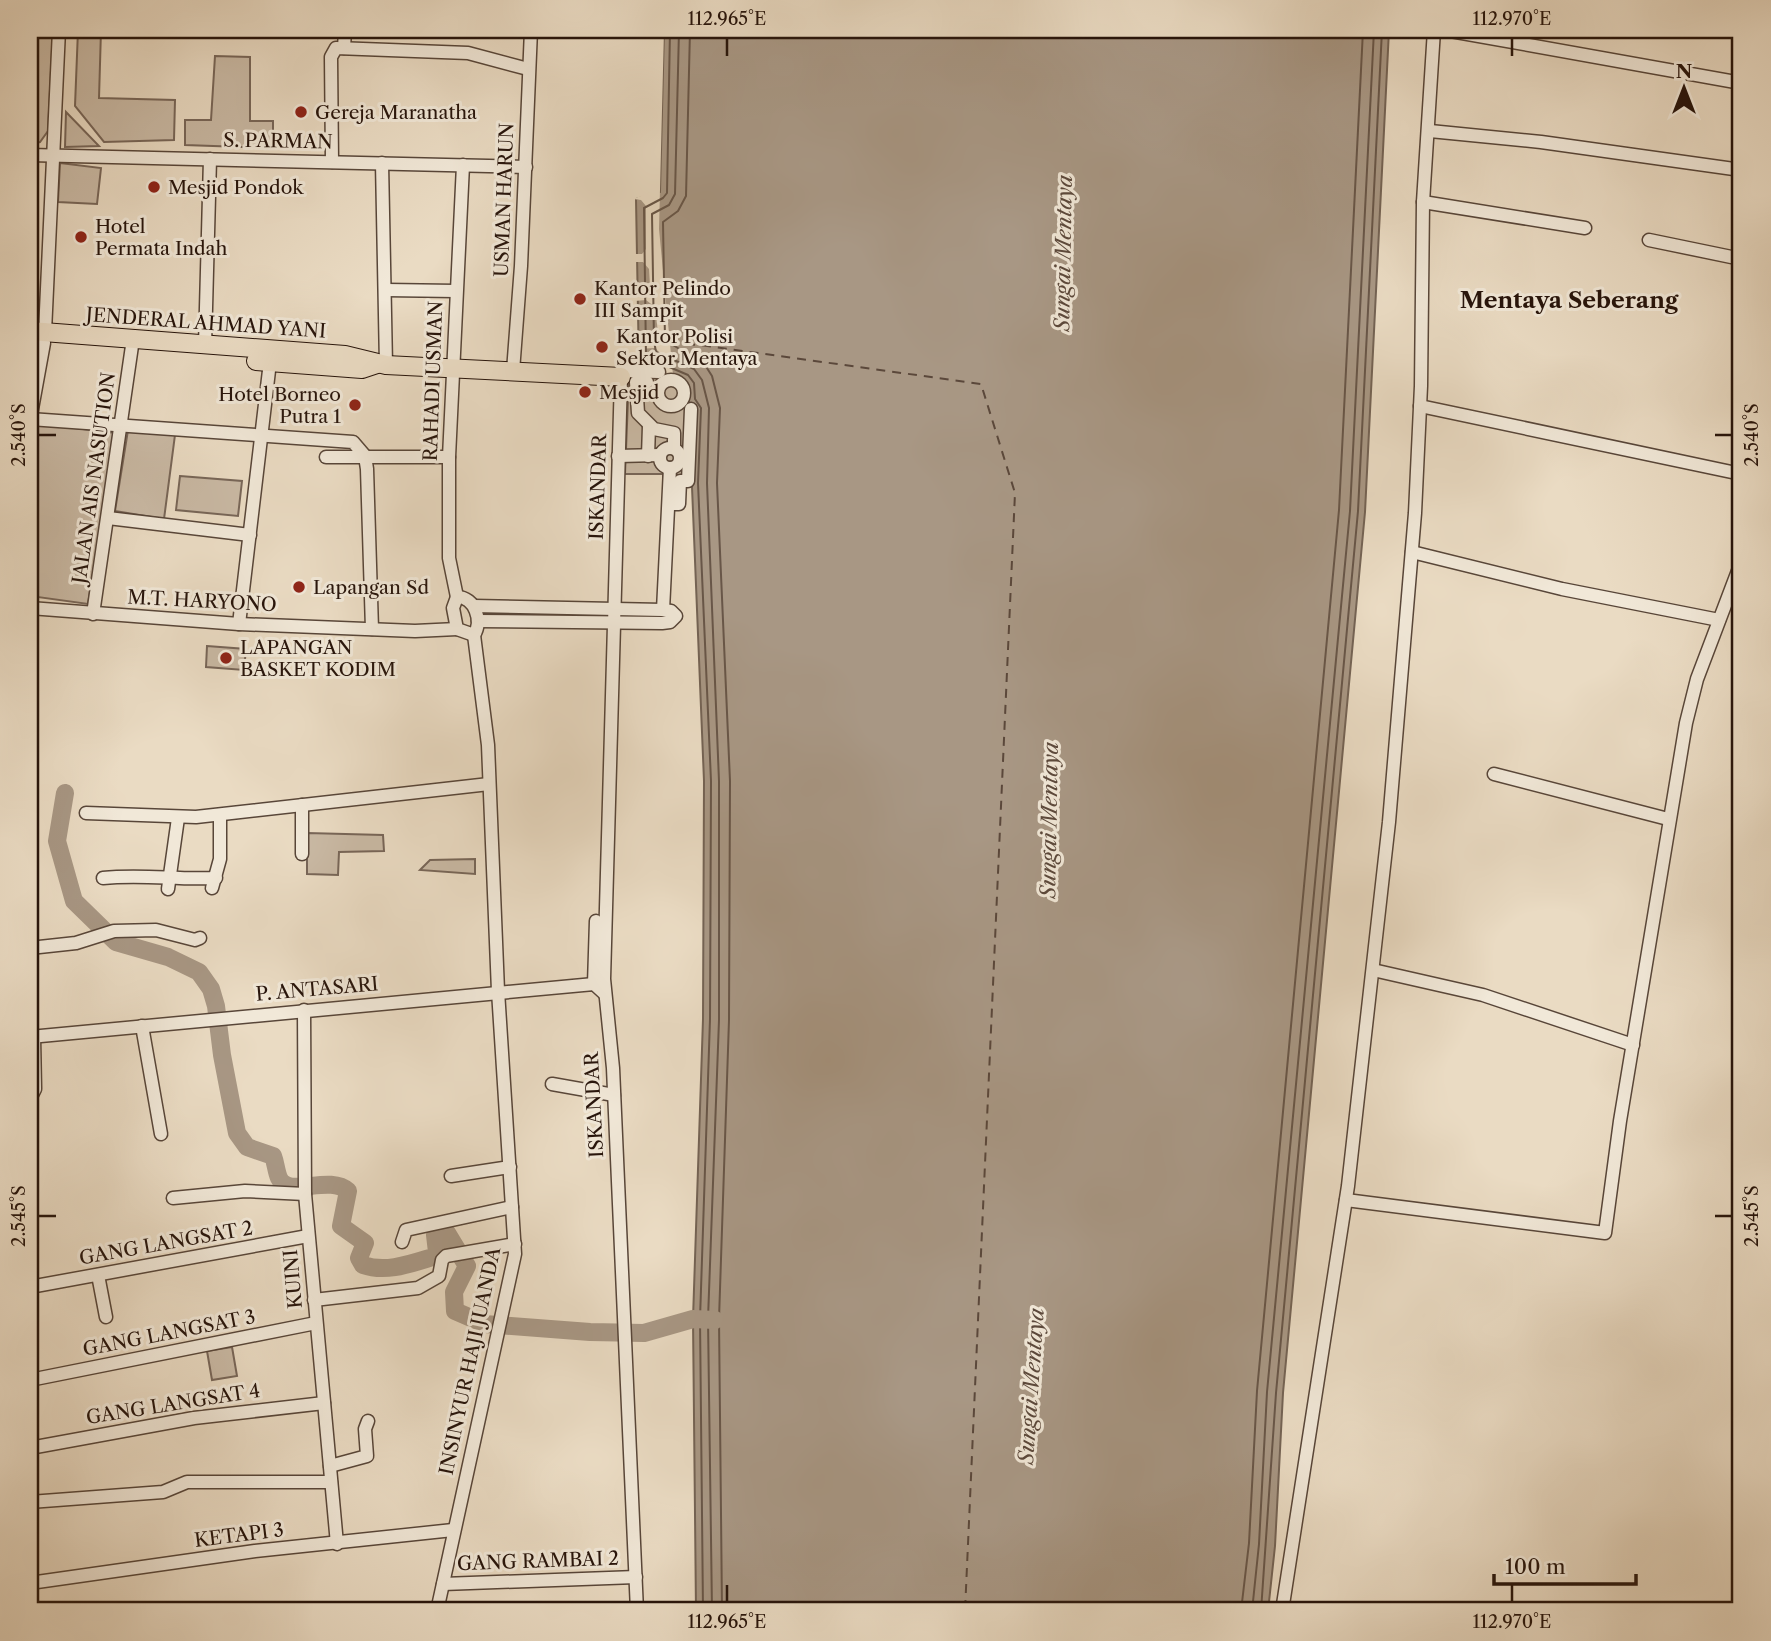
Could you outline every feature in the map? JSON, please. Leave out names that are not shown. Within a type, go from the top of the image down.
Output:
[{"type":"highway","name":"JENDERAL AHMAD YANI","points":[[37,337],[132,344],[270,362],[362,369],[381,365],[621,374]]},
{"type":"highway","name":"JENDERAL AHMAD YANI","points":[[132,344],[205,345],[345,355],[364,358],[381,365]]},
{"type":"street","points":[[59,30],[52,156],[30,419],[261,436],[344,439],[359,446],[365,456],[372,629]]},
{"type":"street","points":[[344,48],[345,30]]},
{"type":"street","name":"USMAN HARUN","points":[[513,371],[526,167],[531,30]]},
{"type":"street","points":[[1282,1611],[1346,1200],[1373,970],[1412,552],[1420,406],[1423,202],[1430,131],[1434,30]]},
{"type":"street","points":[[1445,30],[1741,83]]},
{"type":"street","points":[[332,162],[332,52],[336,48],[468,53],[528,69]]},
{"type":"street","points":[[1430,131],[1541,142],[1741,170]]},
{"type":"street","name":"S. PARMAN","points":[[30,155],[526,167]]},
{"type":"street","points":[[205,345],[210,159]]},
{"type":"street","points":[[381,365],[386,290],[382,163]]},
{"type":"street","name":"RAHADI USMAN","points":[[457,629],[453,608],[457,597],[449,558],[449,457],[464,165]]},
{"type":"street","points":[[1423,202],[1585,228]]},
{"type":"street","points":[[1649,240],[1741,259]]},
{"type":"street","points":[[386,290],[456,291]]},
{"type":"street","name":"JALAN AIS NASUTION","points":[[93,614],[132,344]]},
{"type":"street","points":[[239,624],[270,362]]},
{"type":"street","points":[[621,374],[659,372]]},
{"type":"street","name":"ISKANDAR","points":[[594,984],[621,374]]},
{"type":"street","points":[[645,422],[674,433],[674,448],[680,459],[677,465],[670,468],[663,465],[654,455],[636,401],[636,382],[646,382]]},
{"type":"street","points":[[645,422],[660,401]]},
{"type":"street","points":[[1420,406],[1741,474]]},
{"type":"street","points":[[669,503],[679,504],[680,481],[688,481],[691,409]]},
{"type":"street","points":[[618,456],[654,455],[674,448]]},
{"type":"street","points":[[327,457],[449,457]]},
{"type":"street","points":[[478,621],[663,610],[670,468]]},
{"type":"street","points":[[108,518],[250,535]]},
{"type":"street","points":[[1412,552],[1562,589],[1718,620]]},
{"type":"street","points":[[1346,1200],[1605,1233],[1668,819],[1697,679],[1741,563]]},
{"type":"street","points":[[457,597],[466,599],[474,606],[478,621],[474,635],[479,654],[489,784],[498,991]]},
{"type":"street","points":[[474,606],[612,612]]},
{"type":"street","name":"M.T. HARYONO","points":[[30,608],[239,624],[457,629],[474,635]]},
{"type":"street","name":"ISKANDAR","points":[[612,612],[605,994],[614,1095],[637,1611]]},
{"type":"street","points":[[1494,774],[1668,819]]},
{"type":"street","points":[[86,813],[178,818],[220,815],[489,784]]},
{"type":"street","points":[[302,804],[302,855]]},
{"type":"street","points":[[103,878],[214,883],[220,859],[220,815]]},
{"type":"street","points":[[168,883],[178,818]]},
{"type":"street","points":[[30,948],[76,943],[104,934],[156,930],[197,940],[200,938]]},
{"type":"street","points":[[1373,970],[1483,995],[1633,1045]]},
{"type":"street","points":[[594,984],[605,994]]},
{"type":"street","name":"P. ANTASARI","points":[[32,1037],[211,1018],[594,984]]},
{"type":"street","name":"INSINYUR HAJI JUANDA","points":[[437,1611],[514,1265],[515,1244],[498,991]]},
{"type":"street","name":"KUINI","points":[[304,1010],[305,1188],[337,1544]]},
{"type":"street","points":[[142,1026],[161,1134]]},
{"type":"street","points":[[30,1099],[35,1089],[32,1037]]},
{"type":"street","points":[[552,1084],[614,1095]]},
{"type":"street","points":[[451,1176],[510,1167]]},
{"type":"street","points":[[173,1198],[305,1188]]},
{"type":"street","points":[[402,1242],[406,1230],[512,1207]]},
{"type":"street","name":"GANG LANGSAT 2","points":[[30,1287],[308,1236]]},
{"type":"street","points":[[314,1300],[423,1287],[439,1276],[443,1258],[459,1252],[515,1244]]},
{"type":"street","points":[[98,1275],[106,1317]]},
{"type":"street","name":"GANG LANGSAT 3","points":[[30,1380],[316,1323]]},
{"type":"street","name":"GANG LANGSAT 4","points":[[30,1448],[194,1418],[324,1403]]},
{"type":"street","points":[[330,1466],[367,1456],[365,1429],[368,1421]]},
{"type":"street","points":[[30,1502],[163,1492],[187,1482],[331,1482]]},
{"type":"street","name":"KETAPI 3","points":[[30,1583],[453,1530]]},
{"type":"street","name":"GANG RAMBAI 2","points":[[443,1584],[636,1577]]},
{"type":"shaded area","points":[[30,30],[53,30],[48,131],[40,142],[30,144]]},
{"type":"shaded area","points":[[78,30],[101,30],[99,98],[175,100],[174,140],[104,142],[75,106]]},
{"type":"shaded area","points":[[215,56],[250,57],[250,121],[273,121],[273,148],[185,145],[185,120],[211,120]]},
{"type":"shaded area","points":[[66,112],[99,146],[65,147]]},
{"type":"shaded area","points":[[60,163],[101,168],[97,204],[58,202]]},
{"type":"shaded area","points":[[629,375],[670,376],[678,378],[688,389],[691,483],[663,482],[663,474],[625,474]]},
{"type":"shaded area","points":[[33,423],[116,433],[88,604],[30,596],[30,448]]},
{"type":"shaded area","points":[[128,430],[175,435],[164,519],[115,511]]},
{"type":"shaded area","points":[[180,476],[242,481],[238,516],[176,510]]},
{"type":"shaded area","name":"LAPANGAN BASKET KODIM","points":[[207,646],[246,649],[244,670],[206,667]]},
{"type":"shaded area","points":[[307,833],[383,835],[384,851],[339,852],[338,875],[307,874]]},
{"type":"shaded area","points":[[475,859],[475,874],[420,870],[430,860]]},
{"type":"shaded area","points":[[232,1347],[237,1376],[212,1380],[207,1351]]},
{"type":"water","name":"Sungai Mentaya","points":[[664,30],[1389,30],[1365,512],[1283,1393],[1275,1546],[1268,1611],[696,1611],[693,1319],[703,1019],[704,781],[688,389],[680,378],[661,376],[639,368],[636,199],[660,192]]},
{"type":"pier","points":[[660,30],[664,30],[659,229],[673,375],[663,375],[661,354],[655,348],[635,349],[635,342],[654,340],[658,333],[655,307],[646,300],[635,301],[634,292],[646,291],[650,286],[649,269],[643,262],[635,262],[635,254],[642,254],[646,249],[646,206],[641,200],[633,199],[656,190]]},
{"type":"waterway","points":[[65,793],[57,841],[74,901],[116,942],[168,957],[199,972],[211,989],[216,1006],[237,1133],[247,1147],[273,1156],[279,1178],[284,1184],[300,1187],[340,1186],[348,1191],[341,1226],[365,1243],[359,1258],[363,1265],[389,1268],[433,1257],[437,1252],[435,1235],[438,1232],[447,1233],[467,1266],[454,1292],[455,1311],[485,1324],[644,1333],[693,1319],[715,1320]]},
{"type":"ferry route","points":[[670,344],[700,345],[981,384],[1015,493],[965,1611]]},
{"type":"place","name":"Gereja Maranatha","points":[[301,112]]},
{"type":"place","name":"Mesjid Pondok","points":[[154,187]]},
{"type":"place","name":"Hotel Permata Indah","points":[[81,237]]},
{"type":"place","name":"Kantor Pelindo III Sampit","points":[[580,299]]},
{"type":"place","name":"Kantor Polisi Sektor Mentaya","points":[[602,347]]},
{"type":"place","name":"Mesjid","points":[[585,392]]},
{"type":"place","name":"Hotel Borneo Putra 1","points":[[355,405]]},
{"type":"place","name":"Lapangan Sd","points":[[299,587]]},
{"type":"place","name":"LAPANGAN BASKET KODIM","points":[[226,658]]},
{"type":"district","name":"Mentaya Seberang","points":[[1569,300]]}]
